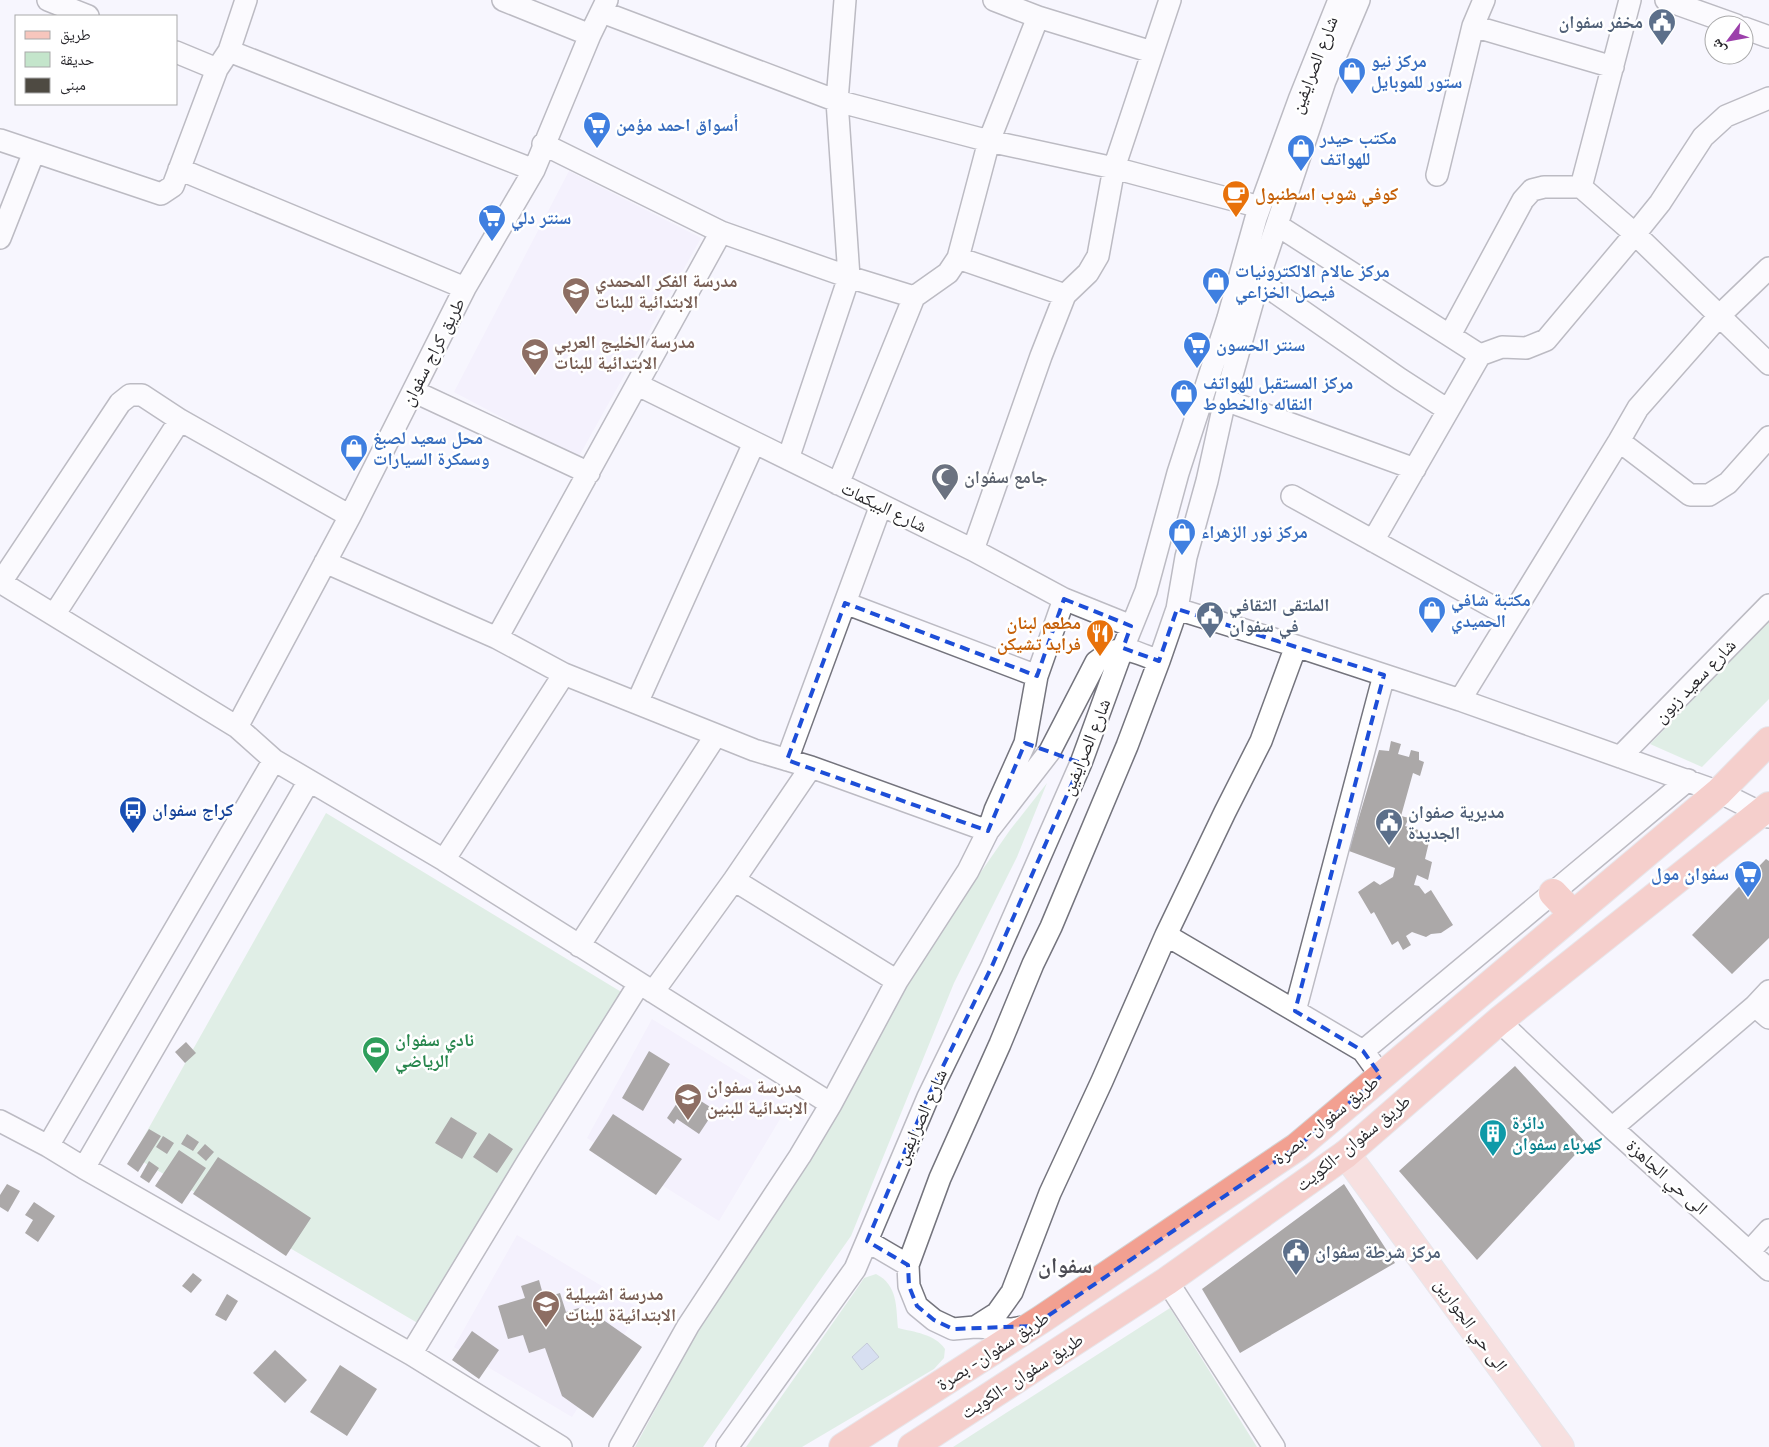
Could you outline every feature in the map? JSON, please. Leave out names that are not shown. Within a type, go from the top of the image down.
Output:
[{"type":"highway","name":"طريق سفوان- بصرة","points":[[843,1447],[1070,1301],[1297,1147],[1718,792],[1769,741]]},
{"type":"highway","name":"طريق سفوان -الكويت","points":[[912,1447],[1167,1281],[1346,1154],[1500,1021],[1767,812]]},
{"type":"highway","points":[[1553,893],[1573,914]]},
{"type":"highway","points":[[1070,1301],[1072,1317],[1077,1323],[1090,1331]]},
{"type":"highway","points":[[1038,1322],[1054,1327],[1062,1350]]},
{"type":"main road","name":"الى حي الجوارين","points":[[1346,1154],[1560,1447]]},
{"type":"street","points":[[48,0],[86,15]]},
{"type":"street","points":[[0,140],[161,194],[173,186],[217,69],[229,51],[246,0]]},
{"type":"street","points":[[502,0],[590,35]]},
{"type":"street","points":[[788,459],[849,277],[836,101],[845,0]]},
{"type":"street","points":[[994,0],[1038,17],[1152,52]]},
{"type":"street","points":[[973,550],[1041,356],[1065,295],[1088,273],[1098,256],[1114,168],[1170,0]]},
{"type":"street","name":"شارع الصرايفين","points":[[727,1447],[855,1269],[928,1097],[992,966],[1081,763],[1131,626],[1146,591],[1178,473],[1228,318],[1260,207],[1339,0]]},
{"type":"street","name":"شارع الصرايفين","points":[[908,1265],[940,1178],[1051,927],[1127,746],[1159,661],[1177,609],[1186,558],[1207,481],[1225,400],[1259,281],[1325,81],[1359,0]]},
{"type":"street","points":[[1437,175],[1474,26],[1484,0]]},
{"type":"street","points":[[1581,187],[1630,0]]},
{"type":"street","points":[[1666,0],[1708,15]]},
{"type":"street","points":[[604,6],[836,101],[989,141],[1114,168],[1260,207]]},
{"type":"street","name":"طريق كراج سفوان","points":[[237,727],[350,516],[465,288],[534,170],[543,144],[604,6]]},
{"type":"street","points":[[838,484],[914,297],[948,273],[958,258],[989,141],[1038,17]]},
{"type":"street","points":[[1474,26],[1613,67]]},
{"type":"street","points":[[1754,32],[1769,37]]},
{"type":"street","points":[[229,51],[534,170]]},
{"type":"street","points":[[178,53],[217,69]]},
{"type":"street","points":[[1373,541],[1480,355],[1502,347],[1526,348],[1546,340],[1660,203],[1704,137],[1726,116],[1769,98]]},
{"type":"street","points":[[543,144],[722,232],[849,277],[914,297]]},
{"type":"street","points":[[0,238],[34,152]]},
{"type":"street","points":[[179,169],[465,288]]},
{"type":"street","points":[[1450,335],[1522,200],[1532,190],[1544,187],[1581,187],[1635,234],[1769,364]]},
{"type":"street","points":[[1277,225],[1480,355]]},
{"type":"street","points":[[497,638],[722,232]]},
{"type":"street","points":[[958,258],[1065,295]]},
{"type":"street","points":[[1460,700],[1620,441],[1638,408],[1720,315],[1769,268]]},
{"type":"street","points":[[1259,281],[1448,410]]},
{"type":"street","name":"شارع البيكمات","points":[[638,385],[973,550],[1064,599],[1131,626]]},
{"type":"street","points":[[413,391],[590,473]]},
{"type":"street","points":[[350,516],[180,420],[142,394],[130,395],[120,403],[1,582],[237,727],[274,760],[444,860],[831,1104]]},
{"type":"street","points":[[1225,400],[1415,469]]},
{"type":"street","points":[[54,615],[180,420]]},
{"type":"street","points":[[1620,441],[1690,495],[1709,495],[1728,483],[1769,437]]},
{"type":"street","points":[[637,703],[754,443]]},
{"type":"street","points":[[1178,473],[1207,481]]},
{"type":"street","points":[[1292,496],[1511,617]]},
{"type":"street","points":[[787,760],[881,505]]},
{"type":"street","points":[[325,562],[497,638],[564,674],[754,750],[811,768],[988,831]]},
{"type":"street","points":[[620,1447],[688,1326],[800,1156],[831,1104],[897,981],[968,870],[988,831],[995,810],[1025,743],[1036,676],[1064,599]]},
{"type":"street","points":[[845,603],[1036,676]]},
{"type":"street","name":"شارع سعيد زبون","points":[[1620,756],[1769,604]]},
{"type":"street","points":[[1177,609],[1460,700],[1688,780],[1767,812]]},
{"type":"street","points":[[975,1327],[997,1313],[1012,1292],[1050,1193],[1166,935],[1261,741],[1296,646]]},
{"type":"street","points":[[988,831],[1050,751],[1096,662],[1107,653],[1123,648],[1159,661]]},
{"type":"street","points":[[444,860],[564,674]]},
{"type":"street","points":[[1295,1011],[1384,675]]},
{"type":"street","points":[[579,946],[716,734]]},
{"type":"street","points":[[1025,743],[1081,763]]},
{"type":"street","points":[[48,1146],[274,760]]},
{"type":"street","points":[[411,1354],[528,1161],[646,988],[734,880],[811,768]]},
{"type":"street","points":[[1363,1051],[1688,780]]},
{"type":"street","points":[[84,1168],[309,781]]},
{"type":"street","points":[[734,880],[897,981]]},
{"type":"street","points":[[1166,935],[1363,1051],[1381,1076]]},
{"type":"street","points":[[1612,1128],[1764,1005]]},
{"type":"street","name":"الى حي الجاهزة","points":[[1500,1021],[1612,1128],[1769,1270]]},
{"type":"street","points":[[2,1128],[48,1146],[411,1354],[561,1447]]},
{"type":"street","points":[[1749,1252],[1769,1230]]},
{"type":"street","points":[[867,1241],[908,1265],[909,1286],[917,1306],[934,1320],[953,1329],[975,1327],[1011,1329],[1038,1322]]},
{"type":"street","points":[[1167,1281],[1274,1447]]},
{"type":"highlighted area","points":[[1064,599],[1131,626],[1123,648],[1159,661],[1177,609],[1384,675],[1295,1011],[1363,1051],[1381,1076],[1297,1147],[1033,1326],[953,1329],[934,1320],[917,1306],[909,1286],[908,1265],[867,1241],[928,1097],[992,966],[1081,763],[1025,743],[988,831],[787,760],[845,603],[1037,676]]},
{"type":"shaded area","name":"مدرسة الفكر المحمدي الابتدائية للبنات","points":[[569,171],[701,238],[578,458],[454,392]]},
{"type":"shaded area","name":"مدرسة سفوان الابتدائية للبنين","points":[[652,1019],[789,1104],[719,1221],[587,1138]]},
{"type":"shaded area","name":"مدرسة اشبيلية الابتدائيةة للبنات","points":[[517,1235],[640,1309],[572,1417],[454,1347]]},
{"type":"green space","points":[[1769,621],[1769,699],[1702,767],[1650,744]]},
{"type":"green space","points":[[1047,783],[1017,857],[954,983],[851,1236],[703,1447],[635,1447],[696,1334],[805,1160],[902,996],[917,966],[1010,830]]},
{"type":"green space","name":"نادي سفوان الرياضي","points":[[326,813],[623,993],[421,1325],[133,1156]]},
{"type":"green space","points":[[876,1274],[892,1290],[896,1305],[898,1328],[924,1334],[936,1340],[945,1349],[944,1358],[934,1369],[802,1447],[746,1447],[864,1278]]},
{"type":"green space","points":[[1170,1308],[1257,1447],[953,1447]]},
{"type":"water","points":[[867,1343],[879,1357],[862,1370],[852,1357]]},
{"type":"building","name":"مديرية صفوان الجديدة","points":[[1391,741],[1401,744],[1398,754],[1409,757],[1411,750],[1419,752],[1419,760],[1424,762],[1420,776],[1413,773],[1401,816],[1409,818],[1405,826],[1422,831],[1429,842],[1425,859],[1432,862],[1428,880],[1417,875],[1414,885],[1419,886],[1425,894],[1431,890],[1453,925],[1441,933],[1431,934],[1426,937],[1412,932],[1406,936],[1411,945],[1403,950],[1398,941],[1392,945],[1374,912],[1371,914],[1358,892],[1374,881],[1380,885],[1393,877],[1395,868],[1349,851],[1379,750],[1389,751]]},
{"type":"building","name":"سفوان مول","points":[[1766,859],[1769,861],[1769,938],[1732,974],[1692,935]]},
{"type":"building","points":[[186,1042],[196,1053],[185,1063],[175,1052]]},
{"type":"building","points":[[649,1051],[670,1064],[643,1111],[622,1098]]},
{"type":"building","name":"دائرة كهرباء سفوان","points":[[1515,1066],[1586,1143],[1477,1260],[1399,1171]]},
{"type":"building","points":[[685,1091],[715,1110],[699,1134],[677,1119],[674,1124],[667,1118]]},
{"type":"building","points":[[613,1114],[682,1159],[656,1195],[589,1150]]},
{"type":"building","points":[[451,1117],[477,1133],[462,1159],[435,1143]]},
{"type":"building","points":[[149,1129],[161,1136],[138,1172],[127,1164]]},
{"type":"building","points":[[489,1133],[513,1149],[497,1173],[473,1157]]},
{"type":"building","points":[[187,1134],[199,1142],[193,1151],[181,1144]]},
{"type":"building","points":[[163,1136],[174,1143],[167,1154],[156,1147]]},
{"type":"building","points":[[205,1144],[214,1152],[206,1161],[197,1153]]},
{"type":"building","points":[[179,1150],[206,1168],[182,1204],[155,1186]]},
{"type":"building","points":[[218,1157],[311,1218],[286,1256],[193,1194]]},
{"type":"building","points":[[149,1161],[159,1168],[149,1183],[140,1177]]},
{"type":"building","points":[[7,1184],[20,1191],[8,1212],[0,1207],[0,1195]]},
{"type":"building","name":"مركز شرطة سفوان","points":[[1344,1184],[1395,1263],[1240,1353],[1202,1289]]},
{"type":"building","points":[[34,1202],[55,1216],[38,1242],[25,1233],[33,1220],[25,1215]]},
{"type":"building","points":[[193,1273],[202,1280],[191,1293],[182,1286]]},
{"type":"building","points":[[539,1280],[544,1298],[560,1293],[566,1312],[582,1307],[587,1324],[602,1319],[642,1347],[593,1418],[562,1396],[545,1348],[529,1353],[523,1335],[508,1339],[498,1306],[525,1298],[521,1286]]},
{"type":"building","points":[[227,1294],[238,1301],[226,1321],[215,1315]]},
{"type":"building","points":[[472,1331],[499,1350],[479,1379],[452,1360]]},
{"type":"building","points":[[275,1350],[307,1380],[285,1403],[253,1373]]},
{"type":"building","points":[[340,1365],[377,1389],[347,1436],[310,1412]]},
{"type":"place","name":"مخفر سفوان","points":[[1662,46]]},
{"type":"place","name":"مركز نيو ستور للموبايل","points":[[1352,95]]},
{"type":"place","name":"أسواق احمد مؤمن","points":[[597,149]]},
{"type":"place","name":"مكتب حيدر للهواتف","points":[[1301,172]]},
{"type":"place","name":"كوفي شوب اسطنبول","points":[[1236,218]]},
{"type":"place","name":"سنتر دلي","points":[[492,242]]},
{"type":"place","name":"مركز عالام الالكترونيات فيصل الخزاعي","points":[[1216,305]]},
{"type":"place","name":"مدرسة الفكر المحمدي الابتدائية للبنات","points":[[576,315]]},
{"type":"place","name":"سنتر الحسون","points":[[1197,369]]},
{"type":"place","name":"مدرسة الخليج العربي الابتدائية للبنات","points":[[535,376]]},
{"type":"place","name":"مركز المستقبل للهواتف النقاله والخطوط","points":[[1184,417]]},
{"type":"place","name":"محل سعيد لصبغ وسمكرة السيارات","points":[[354,472]]},
{"type":"place","name":"جامع سفوان","points":[[945,501]]},
{"type":"place","name":"مركز نور الزهراء","points":[[1182,556]]},
{"type":"place","name":"مكتبة شافي الحميدي","points":[[1432,634]]},
{"type":"place","name":"الملتقى الثقافي في سفوان","points":[[1210,639]]},
{"type":"place","name":"مطعم لبنان فرايد تشيكن","points":[[1100,657]]},
{"type":"place","name":"كراج سفوان","points":[[133,834]]},
{"type":"place","name":"مديرية صفوان الجديدة","points":[[1389,846]]},
{"type":"place","name":"سفوان مول","points":[[1748,898]]},
{"type":"place","name":"نادي سفوان الرياضي","points":[[376,1074]]},
{"type":"place","name":"مدرسة سفوان الابتدائية للبنين","points":[[688,1121]]},
{"type":"place","name":"دائرة كهرباء سفوان","points":[[1493,1157]]},
{"type":"place","name":"مركز شرطة سفوان","points":[[1296,1276]]},
{"type":"place","name":"مدرسة اشبيلية الابتدائيةة للبنات","points":[[546,1328]]},
{"type":"district","name":"سفوان","points":[[1065,1266]]}]
